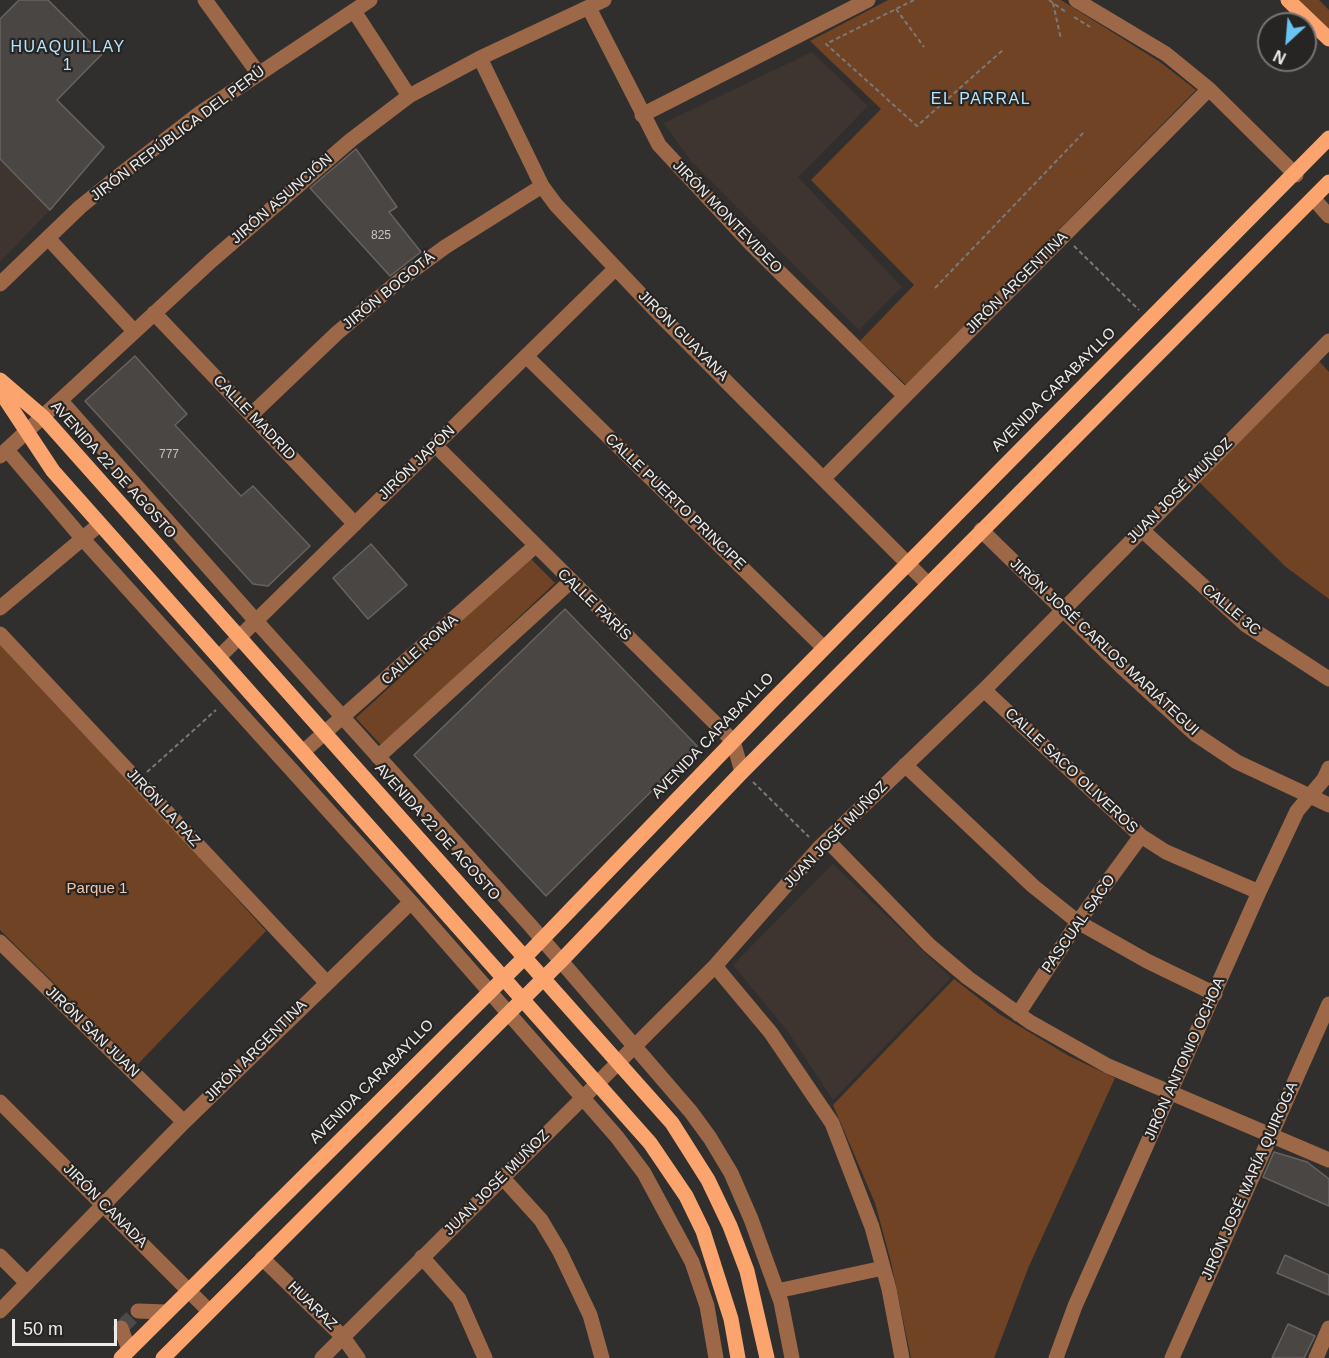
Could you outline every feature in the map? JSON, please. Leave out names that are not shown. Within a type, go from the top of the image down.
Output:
[{"type":"main road","points":[[1288,0],[1329,39]]},
{"type":"main road","name":"AVENIDA CARABAYLLO","points":[[125,1354],[542,940],[824,648],[1296,175],[1329,138]]},
{"type":"main road","points":[[163,1358],[560,962],[742,771],[1329,182]]},
{"type":"main road","name":"AVENIDA 22 DE AGOSTO","points":[[0,380],[43,417],[672,1124],[708,1180],[747,1271],[767,1358]]},
{"type":"main road","points":[[0,391],[53,471],[650,1143],[686,1197],[716,1265],[738,1358]]},
{"type":"street","points":[[205,0],[258,73]]},
{"type":"street","name":"JIRÓN REPÚBLICA DEL PERÚ","points":[[0,284],[121,174],[258,73],[370,0]]},
{"type":"street","name":"JIRÓN ASUNCIÓN","points":[[4,453],[134,331],[302,180],[409,96],[480,58],[604,0]]},
{"type":"street","points":[[642,115],[868,0]]},
{"type":"street","points":[[1076,0],[1166,54],[1209,89],[1296,175]]},
{"type":"street","name":"JIRÓN MONTEVIDEO","points":[[589,8],[659,145],[681,172],[905,396]]},
{"type":"street","points":[[354,10],[409,96]]},
{"type":"street","name":"JIRÓN GUAYANA","points":[[480,58],[542,186],[556,205],[928,584]]},
{"type":"street","name":"JIRÓN ARGENTINA","points":[[824,478],[1209,89]]},
{"type":"street","name":"JIRÓN BOGOTÁ","points":[[251,415],[338,333],[400,280],[445,247],[542,186]]},
{"type":"street","points":[[1313,198],[1329,216]]},
{"type":"street","points":[[48,238],[134,331]]},
{"type":"street","name":"JIRÓN JAPÓN","points":[[219,657],[616,268]]},
{"type":"street","name":"CALLE MADRID","points":[[154,313],[355,524]]},
{"type":"street","name":"JUAN JOSÉ MUÑOZ","points":[[322,1358],[715,966],[823,844],[984,690],[1142,530],[1326,351]]},
{"type":"street","name":"CALLE PUERTO PRINCIPE","points":[[526,356],[824,648]]},
{"type":"street","name":"AVENIDA 22 DE AGOSTO","points":[[61,401],[542,940],[677,1095],[716,1147],[751,1219],[777,1291],[792,1358]]},
{"type":"street","name":"CALLE PARÍS","points":[[435,445],[534,547],[733,741],[742,771]]},
{"type":"street","points":[[4,453],[411,902],[583,1098],[644,1173],[692,1262],[706,1306],[716,1358]]},
{"type":"street","points":[[0,608],[100,524]]},
{"type":"street","name":"JIRÓN JOSÉ CARLOS MARIÁTEGUI","points":[[981,530],[1195,734],[1237,762],[1329,805]]},
{"type":"street","name":"CALLE 3C","points":[[1142,530],[1246,624],[1329,680]]},
{"type":"street","name":"CALLE ROMA","points":[[304,752],[344,719],[534,547]]},
{"type":"street","points":[[378,757],[570,582]]},
{"type":"street","name":"JIRÓN LA PAZ","points":[[0,634],[326,982]]},
{"type":"street","name":"CALLE SACO OLIVEROS","points":[[984,690],[1141,836],[1166,852],[1259,892]]},
{"type":"street","points":[[905,765],[1033,886],[1078,922],[1139,957],[1215,994]]},
{"type":"street","name":"JIRÓN ANTONIO OCHOA","points":[[1056,1358],[1075,1306],[1259,892],[1298,811],[1329,768]]},
{"type":"street","name":"PASCUAL SACO","points":[[1018,1014],[1078,922],[1141,836]]},
{"type":"street","points":[[823,844],[929,945],[1018,1014],[1108,1066],[1329,1160]]},
{"type":"street","name":"JIRÓN ARGENTINA","points":[[0,1311],[184,1122],[411,902]]},
{"type":"street","name":"JIRÓN SAN JUAN","points":[[0,942],[184,1122]]},
{"type":"street","points":[[715,966],[771,1033],[832,1124],[872,1227],[884,1268],[902,1358]]},
{"type":"street","name":"JIRÓN JOSÉ MARÍA QUIROGA","points":[[1172,1358],[1329,1004]]},
{"type":"street","name":"JIRÓN CANADA","points":[[0,1102],[209,1311]]},
{"type":"street","points":[[502,1177],[542,1220],[560,1252],[590,1315],[602,1358]]},
{"type":"street","points":[[0,1256],[27,1283]]},
{"type":"street","points":[[422,1257],[459,1299],[485,1358]]},
{"type":"street","name":"HUARAZ","points":[[262,1258],[343,1337],[358,1358]]},
{"type":"street","points":[[777,1291],[884,1268]]},
{"type":"street","points":[[138,1311],[167,1312]]},
{"type":"street","points":[[121,1328],[125,1354]]},
{"type":"street","points":[[1316,1358],[1329,1328]]},
{"type":"path","points":[[914,0],[825,44],[917,126],[1004,49]]},
{"type":"path","points":[[1053,3],[1062,39]]},
{"type":"path","points":[[896,9],[924,47]]},
{"type":"path","points":[[935,288],[1085,131]]},
{"type":"path","points":[[1064,236],[1149,320]]},
{"type":"path","points":[[138,780],[228,699]]},
{"type":"path","points":[[742,771],[823,844]]},
{"type":"shaded area","points":[[812,52],[868,106],[798,177],[902,287],[859,330],[689,159],[664,123]]},
{"type":"shaded area","points":[[0,160],[50,210],[0,262]]},
{"type":"shaded area","points":[[833,864],[951,978],[833,1100],[789,1033],[733,965]]},
{"type":"green space","points":[[888,0],[1061,0],[1160,62],[1196,90],[906,385],[860,341],[914,285],[811,180],[881,109],[810,41]]},
{"type":"green space","points":[[1296,0],[1319,0],[1329,10],[1329,29],[1317,18],[1317,12],[1310,12]]},
{"type":"green space","points":[[1319,361],[1329,372],[1329,599],[1286,567],[1199,482]]},
{"type":"green space","points":[[530,558],[555,583],[382,746],[356,718]]},
{"type":"green space","name":"Parque 1","points":[[0,638],[266,931],[137,1065],[0,930]]},
{"type":"green space","points":[[954,979],[999,1014],[1069,1056],[1115,1078],[1029,1266],[994,1358],[911,1358],[891,1262],[875,1203],[833,1105]]},
{"type":"building","points":[[19,0],[48,0],[102,54],[57,100],[104,147],[50,210],[0,159],[0,19]]},
{"type":"building","points":[[356,149],[397,207],[389,212],[421,252],[390,276],[310,188]]},
{"type":"building","points":[[135,356],[187,414],[175,425],[241,496],[253,486],[310,546],[268,586],[253,584],[85,401]]},
{"type":"building","points":[[371,544],[407,585],[368,619],[333,578]]},
{"type":"building","points":[[565,609],[697,746],[546,896],[414,755]]},
{"type":"building","points":[[1274,1152],[1307,1162],[1329,1179],[1329,1206],[1263,1177]]},
{"type":"building","points":[[1285,1255],[1329,1275],[1329,1295],[1277,1273]]},
{"type":"building","points":[[1288,1324],[1315,1336],[1304,1358],[1272,1358]]},
{"type":"tunnel","points":[[121,1328],[138,1311]]},
{"type":"district","name":"HUAQUILLAY 1","points":[[68,57]]},
{"type":"district","name":"EL PARRAL","points":[[981,100]]}]
